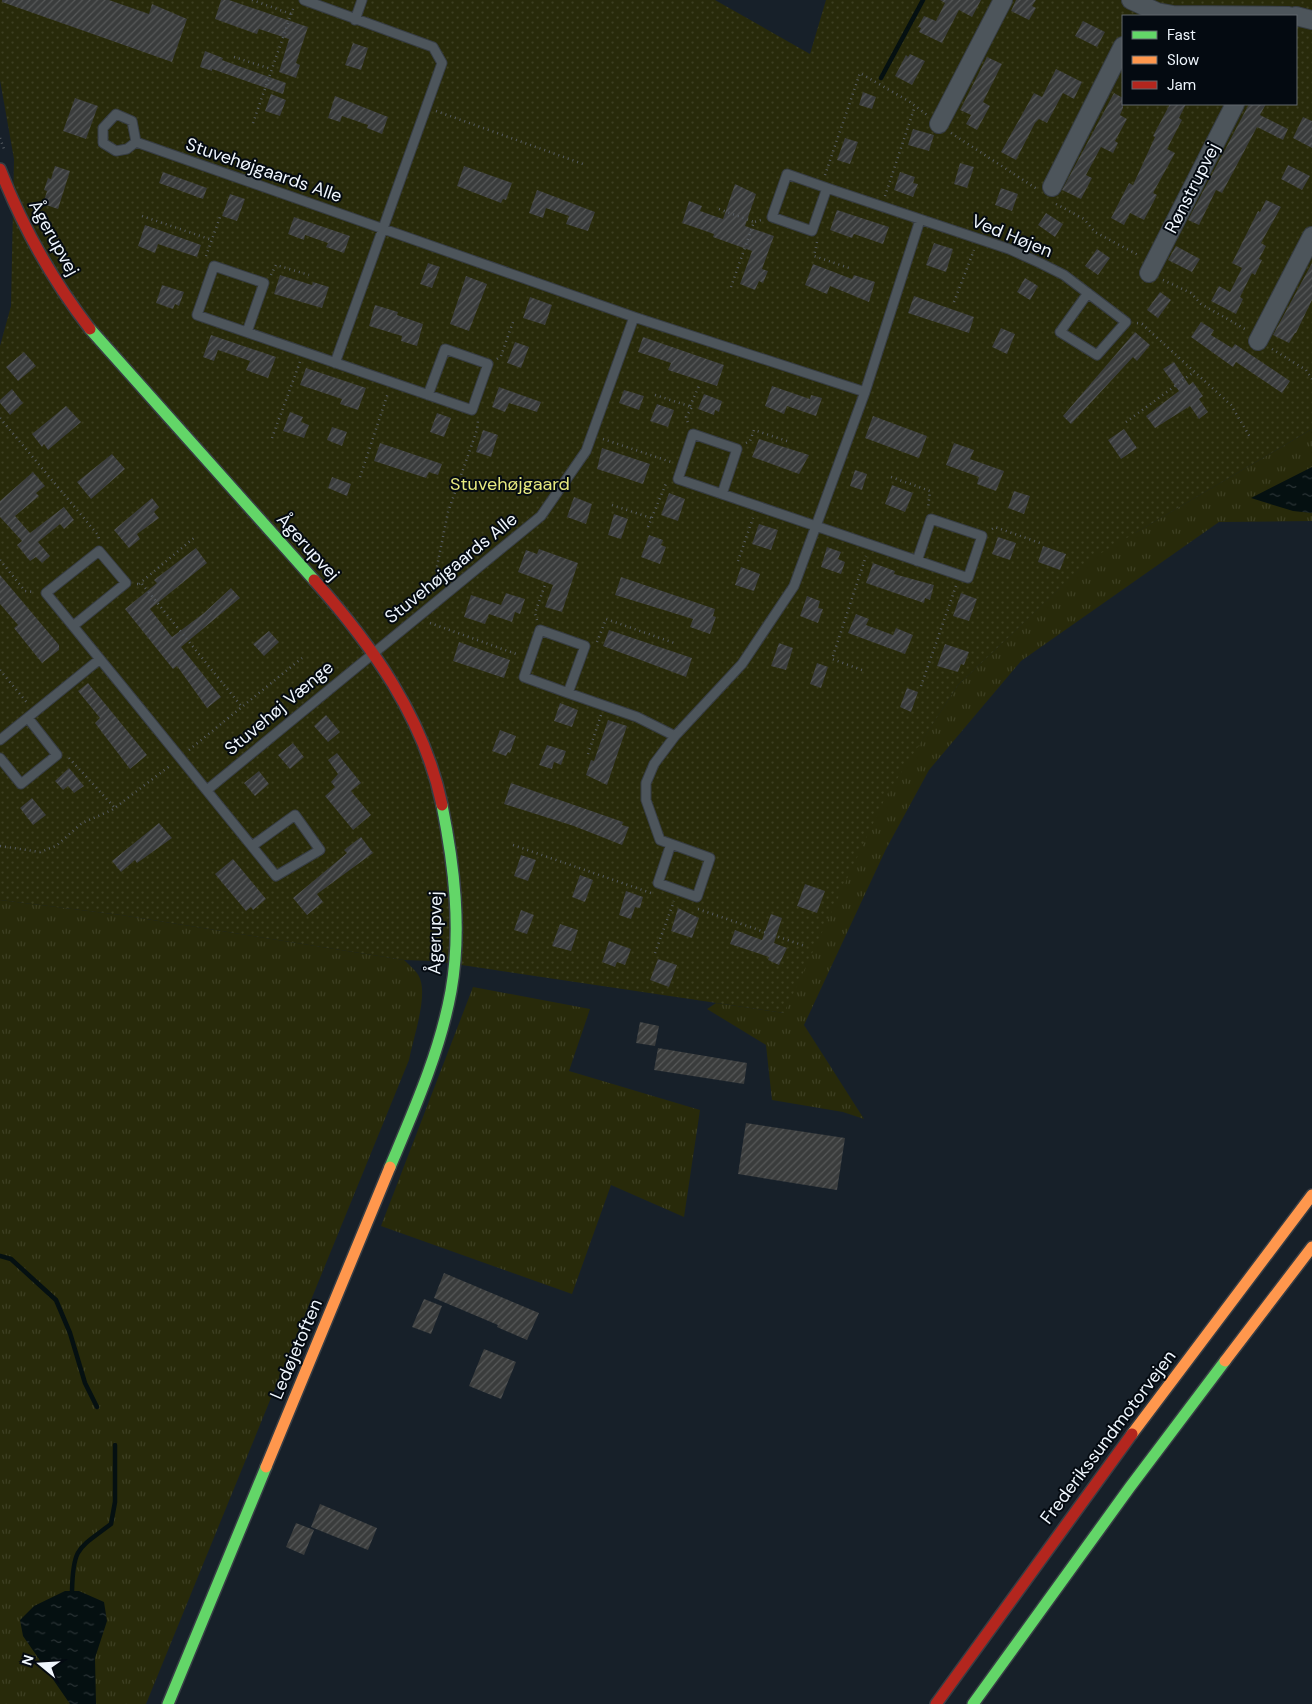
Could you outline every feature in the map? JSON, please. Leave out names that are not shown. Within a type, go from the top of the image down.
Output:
[{"type":"main road","name":"Ågerupvej","points":[[0,169],[22,222],[56,282],[89,328],[350,620],[373,652],[408,710],[428,758],[444,814],[453,868],[456,918],[454,971],[448,1005]]},
{"type":"main road","name":"Ledøjetoften","points":[[168,1704],[413,1112],[433,1058],[448,1005]]},
{"type":"main road","name":"Frederikssundmotorvejen","points":[[936,1704],[1092,1487],[1312,1195]]},
{"type":"main road","points":[[975,1704],[1130,1487],[1312,1247]]},
{"type":"main road","points":[[930,1704],[975,1648]]},
{"type":"street","points":[[939,124],[1003,0]]},
{"type":"street","points":[[1137,8],[1173,8],[1267,15]]},
{"type":"street","points":[[1050,191],[1122,48]]},
{"type":"street","name":"Rønstrupvej","points":[[1149,273],[1234,105]]},
{"type":"street","points":[[1258,341],[1312,236]]},
{"type":"lane","points":[[355,20],[362,0]]},
{"type":"lane","points":[[304,1],[433,48],[442,63],[335,363]]},
{"type":"lane","name":"Stuvehøjgaards Alle","points":[[136,142],[634,317],[865,392]]},
{"type":"lane","name":"Ved Højen","points":[[772,217],[786,174],[978,238],[1040,263],[1064,275],[1124,321]]},
{"type":"lane","points":[[772,217],[812,231],[824,187]]},
{"type":"lane","points":[[671,844],[658,883],[697,897],[710,858],[660,840],[646,800],[646,783],[654,764],[675,736],[742,664],[769,627],[794,586],[818,527],[865,392],[920,220]]},
{"type":"lane","points":[[247,332],[264,283],[214,266],[197,315],[303,352],[392,382],[428,395],[472,410],[488,364],[444,349],[428,395]]},
{"type":"lane","points":[[1088,293],[1060,332],[1097,355],[1126,322],[1124,321]]},
{"type":"lane","name":"Stuvehøjgaards Alle","points":[[373,652],[541,516],[586,451],[634,317]]},
{"type":"lane","points":[[722,494],[736,448],[693,434],[678,477],[722,494],[870,545],[917,561],[960,575],[968,578],[982,536],[932,519],[917,561]]},
{"type":"lane","points":[[73,626],[126,583],[99,551],[46,593],[276,876],[320,850],[295,815],[252,846]]},
{"type":"lane","points":[[568,693],[585,646],[540,630],[524,677],[568,693],[637,717],[675,736]]},
{"type":"lane","name":"Stuvehøj Vænge","points":[[206,790],[373,652]]},
{"type":"lane","points":[[0,740],[100,659]]},
{"type":"lane","points":[[0,758],[21,784],[57,755],[31,715]]},
{"type":"path","points":[[252,0],[291,14]]},
{"type":"path","points":[[253,123],[295,3],[304,1]]},
{"type":"path","points":[[234,57],[271,70]]},
{"type":"path","points":[[824,187],[860,73],[915,106],[962,142],[1050,191],[1047,198],[1084,219],[1095,232],[1142,257],[1149,273],[1191,293],[1201,304],[1245,329],[1258,341],[1306,370],[1312,379]]},
{"type":"path","points":[[881,206],[915,106]]},
{"type":"path","points":[[426,108],[583,164]]},
{"type":"path","points":[[719,209],[754,222],[772,217]]},
{"type":"path","points":[[142,216],[212,240]]},
{"type":"path","points":[[214,268],[203,264],[220,217]]},
{"type":"path","points":[[731,287],[754,222]]},
{"type":"path","points":[[807,229],[818,244],[814,256],[849,268]]},
{"type":"path","points":[[954,302],[978,238]]},
{"type":"path","points":[[259,282],[270,277],[276,265],[309,275]]},
{"type":"path","points":[[1124,321],[1142,324],[1231,404],[1250,437]]},
{"type":"path","points":[[488,364],[501,356],[514,322]]},
{"type":"path","points":[[272,438],[303,352]]},
{"type":"path","points":[[1126,422],[1194,372]]},
{"type":"path","points":[[360,477],[392,382]]},
{"type":"path","points":[[692,438],[686,417],[692,407],[690,406],[699,386]]},
{"type":"path","points":[[655,395],[690,406]]},
{"type":"path","points":[[429,606],[448,512],[477,430],[478,422],[472,410]]},
{"type":"path","points":[[0,418],[98,536],[99,551]]},
{"type":"path","points":[[736,448],[750,441],[754,430],[790,442]]},
{"type":"path","points":[[592,435],[682,466]]},
{"type":"path","points":[[648,527],[665,481],[678,477]]},
{"type":"path","points":[[892,477],[930,491],[927,506],[932,519]]},
{"type":"path","points":[[612,505],[651,518]]},
{"type":"path","points":[[738,561],[757,506]]},
{"type":"path","points":[[980,536],[995,527],[1040,542]]},
{"type":"path","points":[[139,584],[195,537]]},
{"type":"path","points":[[862,670],[832,659],[870,545]]},
{"type":"path","points":[[0,560],[25,591],[46,593]]},
{"type":"path","points":[[921,686],[960,575]]},
{"type":"path","points":[[540,630],[535,613],[546,582]]},
{"type":"path","points":[[126,583],[142,584],[242,706]]},
{"type":"path","points":[[415,618],[530,659]]},
{"type":"path","points":[[585,646],[597,642],[606,619],[677,644]]},
{"type":"path","points":[[0,846],[40,852],[56,846],[82,823],[115,808],[302,658]]},
{"type":"path","points":[[0,670],[31,715]]},
{"type":"path","points":[[588,754],[605,706]]},
{"type":"path","points":[[57,755],[72,758],[115,808]]},
{"type":"path","points":[[655,953],[677,890]]},
{"type":"green space","name":"Stuvehøjgaard","points":[[0,0],[715,0],[810,54],[826,0],[1312,0],[1312,429],[1091,559],[958,685],[886,796],[784,1013],[435,961],[404,960],[121,915],[0,900],[0,346],[11,306],[14,159],[0,80]]},
{"type":"green space","points":[[1312,429],[1312,521],[1219,522],[1021,661],[929,770],[886,849],[804,1025],[864,1119],[843,1112],[772,1100],[766,1045],[707,1009],[716,1003],[784,1013],[660,765],[920,743],[958,685],[1081,568],[1054,518],[1135,533]]},
{"type":"green space","points":[[0,900],[121,915],[404,960],[417,972],[421,982],[422,1000],[409,1060],[146,1704],[0,1704]]},
{"type":"green space","points":[[473,987],[590,1009],[569,1071],[700,1110],[684,1217],[611,1185],[572,1294],[381,1226]]},
{"type":"water","points":[[1312,467],[1312,513],[1293,511],[1251,498]]},
{"type":"water","points":[[65,1591],[79,1591],[104,1602],[107,1621],[95,1658],[96,1704],[70,1704],[23,1636],[20,1620],[34,1606]]},
{"type":"building","points":[[2,0],[109,0],[149,14],[152,4],[187,19],[172,62],[2,2]]},
{"type":"building","points":[[221,0],[229,0],[308,27],[296,63],[300,65],[296,78],[279,72],[289,39],[259,29],[257,34],[215,19]]},
{"type":"building","points":[[940,0],[981,0],[972,17],[959,10],[942,43],[919,32],[921,28],[918,27],[924,16],[936,21],[945,3]]},
{"type":"building","points":[[1016,0],[1036,0],[1032,6],[1036,8],[1029,20],[1011,11]]},
{"type":"building","points":[[1083,21],[1105,32],[1097,47],[1075,36]]},
{"type":"building","points":[[353,43],[368,48],[361,70],[345,65]]},
{"type":"building","points":[[205,51],[223,58],[222,60],[286,83],[283,94],[212,69],[212,71],[200,67]]},
{"type":"building","points":[[910,54],[925,61],[912,85],[895,76],[906,55],[908,57]]},
{"type":"building","points":[[987,57],[1002,64],[983,102],[990,106],[977,130],[966,124],[971,115],[960,110]]},
{"type":"building","points":[[1056,69],[1082,82],[1074,99],[1063,93],[1047,123],[1039,119],[1035,123],[1016,160],[1001,152],[1034,93],[1042,97]]},
{"type":"building","points":[[863,92],[876,97],[872,109],[859,105]]},
{"type":"building","points":[[1114,93],[1122,97],[1123,108],[1120,115],[1127,119],[1115,141],[1118,143],[1113,153],[1101,147],[1086,175],[1092,178],[1081,199],[1062,190]]},
{"type":"building","points":[[271,94],[286,100],[280,116],[265,111]]},
{"type":"building","points":[[335,96],[388,117],[382,134],[367,128],[368,125],[342,116],[340,122],[328,118]]},
{"type":"building","points":[[75,98],[98,106],[86,139],[63,131]]},
{"type":"building","points":[[1169,105],[1186,105],[1179,118],[1182,120],[1167,149],[1175,153],[1153,193],[1157,195],[1144,220],[1130,213],[1124,225],[1111,218],[1129,183],[1133,185],[1155,137],[1153,136]]},
{"type":"building","points":[[1248,105],[1265,105],[1260,115],[1288,129],[1283,140],[1257,127],[1222,193],[1216,190],[1199,225],[1188,220]]},
{"type":"building","points":[[1303,117],[1312,121],[1312,148],[1293,138]]},
{"type":"building","points":[[913,129],[934,135],[929,151],[908,145]]},
{"type":"building","points":[[845,138],[858,142],[850,164],[837,160]]},
{"type":"building","points":[[960,163],[974,167],[967,188],[954,184]]},
{"type":"building","points":[[1288,165],[1310,176],[1302,190],[1281,179]]},
{"type":"building","points":[[55,166],[70,171],[58,209],[43,204],[47,191],[44,190],[48,178],[51,179]]},
{"type":"building","points":[[464,166],[512,183],[506,200],[503,199],[501,203],[457,186]]},
{"type":"building","points":[[163,172],[207,188],[203,199],[159,183]]},
{"type":"building","points":[[900,172],[915,177],[913,183],[918,184],[913,197],[894,190]]},
{"type":"building","points":[[735,184],[756,194],[745,226],[774,236],[762,269],[768,271],[763,283],[759,281],[755,290],[740,284],[752,251],[713,237],[714,234],[682,223],[689,201],[702,206],[700,211],[723,219]]},
{"type":"building","points":[[1001,188],[1018,194],[1012,211],[995,205]]},
{"type":"building","points":[[537,190],[595,212],[588,231],[566,224],[569,216],[546,208],[543,218],[529,213]]},
{"type":"building","points":[[230,194],[245,199],[237,221],[222,216]]},
{"type":"building","points":[[1266,200],[1281,207],[1261,243],[1266,246],[1259,259],[1262,260],[1255,275],[1252,273],[1240,297],[1243,299],[1236,314],[1211,301],[1219,286],[1230,292],[1242,268],[1232,263],[1258,211],[1260,212]]},
{"type":"building","points":[[837,210],[889,227],[883,244],[854,234],[852,238],[830,230]]},
{"type":"building","points":[[1046,213],[1063,224],[1055,237],[1038,225]]},
{"type":"building","points":[[294,217],[350,236],[344,253],[326,247],[328,243],[305,235],[304,240],[288,234]]},
{"type":"building","points":[[145,225],[201,245],[197,257],[158,244],[155,253],[138,246]]},
{"type":"building","points":[[934,243],[953,249],[946,272],[926,265]]},
{"type":"building","points":[[1176,246],[1200,259],[1192,272],[1168,260]]},
{"type":"building","points":[[1097,249],[1110,258],[1098,275],[1085,266]]},
{"type":"building","points":[[428,263],[440,267],[432,288],[420,284]]},
{"type":"building","points":[[1312,263],[1312,300],[1289,343],[1273,335]]},
{"type":"building","points":[[813,264],[852,279],[854,275],[875,282],[869,302],[830,286],[827,294],[805,285]]},
{"type":"building","points":[[280,275],[312,285],[313,282],[329,287],[322,308],[274,294]]},
{"type":"building","points":[[466,276],[487,284],[469,331],[450,324]]},
{"type":"building","points":[[1025,278],[1038,286],[1030,300],[1017,292]]},
{"type":"building","points":[[162,285],[184,292],[179,306],[175,304],[173,309],[156,303]]},
{"type":"building","points":[[1160,292],[1171,300],[1158,318],[1147,310]]},
{"type":"building","points":[[914,296],[974,317],[969,333],[908,313]]},
{"type":"building","points":[[530,297],[552,305],[545,325],[523,318]]},
{"type":"building","points":[[375,305],[398,312],[397,315],[423,324],[417,346],[401,341],[402,336],[369,326]]},
{"type":"building","points":[[1201,322],[1214,330],[1211,335],[1232,348],[1235,344],[1290,381],[1282,393],[1236,362],[1233,367],[1191,337]]},
{"type":"building","points":[[1001,328],[1015,334],[1007,354],[992,347]]},
{"type":"building","points":[[1135,332],[1150,345],[1137,361],[1133,357],[1071,424],[1063,416]]},
{"type":"building","points":[[211,335],[276,357],[268,378],[246,370],[250,361],[218,350],[214,361],[203,357]]},
{"type":"building","points":[[643,337],[724,365],[717,386],[668,370],[671,363],[638,352]]},
{"type":"building","points":[[515,342],[529,347],[521,368],[507,363]]},
{"type":"building","points":[[24,352],[36,366],[18,381],[6,367]]},
{"type":"building","points":[[1174,362],[1189,385],[1193,382],[1203,396],[1199,399],[1208,412],[1199,419],[1190,406],[1155,428],[1146,416],[1179,391],[1163,369]]},
{"type":"building","points":[[306,368],[366,388],[358,410],[340,404],[342,399],[300,385]]},
{"type":"building","points":[[772,386],[810,399],[811,395],[822,398],[816,416],[787,406],[784,414],[765,406]]},
{"type":"building","points":[[499,387],[541,402],[537,412],[509,403],[505,412],[492,407]]},
{"type":"building","points":[[12,389],[23,403],[10,415],[0,403],[0,400]]},
{"type":"building","points":[[624,390],[644,396],[639,410],[619,403]]},
{"type":"building","points":[[704,394],[722,401],[719,412],[715,410],[714,415],[698,409]]},
{"type":"building","points":[[657,404],[674,410],[668,427],[650,421]]},
{"type":"building","points":[[66,406],[81,422],[48,450],[44,444],[42,447],[32,434]]},
{"type":"building","points":[[290,412],[303,417],[301,422],[309,425],[304,438],[283,431]]},
{"type":"building","points":[[437,413],[451,418],[444,437],[430,432]]},
{"type":"building","points":[[873,416],[927,436],[919,458],[865,438]]},
{"type":"building","points":[[332,427],[347,432],[342,446],[327,440]]},
{"type":"building","points":[[1124,429],[1137,448],[1121,459],[1108,440]]},
{"type":"building","points":[[483,430],[498,435],[491,457],[476,452]]},
{"type":"building","points":[[759,439],[809,455],[799,474],[752,457]]},
{"type":"building","points":[[380,443],[442,464],[438,475],[429,472],[426,478],[374,461]]},
{"type":"building","points":[[954,443],[974,450],[970,459],[1004,471],[996,491],[977,484],[979,477],[946,465]]},
{"type":"building","points":[[602,448],[650,464],[643,484],[597,469]]},
{"type":"building","points":[[112,454],[125,469],[91,499],[77,482]]},
{"type":"building","points":[[855,470],[867,474],[862,490],[850,486]]},
{"type":"building","points":[[33,472],[45,486],[36,493],[39,496],[15,516],[30,533],[64,507],[74,520],[64,529],[60,524],[38,542],[50,556],[42,563],[36,557],[30,561],[17,545],[22,541],[0,517],[0,501]]},
{"type":"building","points":[[332,477],[351,484],[347,496],[328,488]]},
{"type":"building","points":[[892,485],[913,493],[905,512],[885,504]]},
{"type":"building","points":[[1014,491],[1030,496],[1024,514],[1008,508]]},
{"type":"building","points":[[669,493],[685,499],[678,521],[661,515]]},
{"type":"building","points":[[574,497],[592,504],[586,524],[567,517]]},
{"type":"building","points":[[152,498],[159,507],[154,512],[159,518],[137,534],[140,539],[129,548],[114,530]]},
{"type":"building","points":[[614,514],[628,519],[621,539],[608,535]]},
{"type":"building","points":[[759,524],[778,530],[771,550],[752,544]]},
{"type":"building","points":[[649,535],[663,540],[661,545],[666,547],[660,564],[641,557]]},
{"type":"building","points":[[998,537],[1016,543],[1010,560],[992,554]]},
{"type":"building","points":[[1043,546],[1066,554],[1060,570],[1038,562]]},
{"type":"building","points":[[827,547],[841,552],[838,559],[845,562],[841,574],[821,567]]},
{"type":"building","points":[[196,548],[207,563],[150,609],[172,637],[204,613],[231,588],[240,598],[181,647],[221,697],[207,708],[177,666],[173,669],[125,609],[157,583],[154,580]]},
{"type":"building","points":[[539,549],[578,563],[562,612],[545,607],[553,585],[518,572],[526,550],[537,554]]},
{"type":"building","points":[[873,563],[895,571],[894,574],[934,585],[930,600],[925,598],[924,603],[866,583]]},
{"type":"building","points":[[741,567],[760,574],[754,591],[735,585]]},
{"type":"building","points":[[0,575],[59,645],[59,650],[42,663],[14,628],[18,625],[0,604]]},
{"type":"building","points":[[621,577],[715,609],[713,616],[716,617],[710,634],[690,627],[693,619],[615,595]]},
{"type":"building","points":[[506,593],[525,599],[520,614],[515,612],[512,622],[489,614],[485,624],[464,617],[471,595],[501,605]]},
{"type":"building","points":[[961,593],[977,599],[969,621],[953,616]]},
{"type":"building","points":[[807,596],[820,601],[818,608],[823,609],[818,623],[800,616]]},
{"type":"building","points":[[856,614],[869,619],[866,625],[893,635],[896,628],[913,635],[905,654],[848,633]]},
{"type":"building","points":[[609,630],[692,658],[686,677],[603,646]]},
{"type":"building","points":[[269,631],[279,642],[264,656],[253,644]]},
{"type":"building","points":[[459,642],[510,660],[504,678],[453,661]]},
{"type":"building","points":[[779,643],[793,648],[786,670],[771,666]]},
{"type":"building","points":[[945,644],[969,652],[964,665],[961,664],[958,672],[937,666]]},
{"type":"building","points":[[817,663],[828,667],[821,688],[810,684]]},
{"type":"building","points":[[88,683],[147,755],[130,769],[95,723],[100,718],[78,691]]},
{"type":"building","points":[[907,688],[918,692],[911,712],[900,707]]},
{"type":"building","points":[[560,703],[578,710],[572,727],[554,721]]},
{"type":"building","points":[[326,715],[340,732],[328,742],[314,726]]},
{"type":"building","points":[[608,720],[627,726],[607,785],[586,775],[591,760],[594,761]]},
{"type":"building","points":[[500,730],[516,736],[510,753],[508,752],[506,756],[492,751]]},
{"type":"building","points":[[293,743],[304,757],[290,769],[278,755]]},
{"type":"building","points":[[547,745],[566,751],[561,765],[554,762],[552,769],[539,765]]},
{"type":"building","points":[[337,753],[361,783],[351,791],[371,815],[353,830],[325,796],[335,787],[331,782],[338,774],[328,760]]},
{"type":"building","points":[[69,768],[84,786],[74,793],[68,786],[63,790],[55,781]]},
{"type":"building","points":[[259,771],[269,784],[255,796],[244,783]]},
{"type":"building","points":[[511,783],[623,822],[622,825],[629,827],[622,845],[574,826],[504,804]]},
{"type":"building","points":[[32,798],[46,815],[33,825],[20,808]]},
{"type":"building","points":[[159,823],[172,838],[137,863],[135,860],[121,872],[112,861]]},
{"type":"building","points":[[361,837],[373,853],[317,894],[323,902],[307,915],[293,898],[347,853],[344,850]]},
{"type":"building","points":[[521,855],[536,860],[528,881],[514,876]]},
{"type":"building","points":[[233,859],[266,899],[253,910],[251,907],[246,911],[215,874]]},
{"type":"building","points":[[580,875],[593,880],[585,902],[572,897]]},
{"type":"building","points":[[805,884],[825,891],[817,913],[797,906]]},
{"type":"building","points":[[626,891],[643,897],[640,908],[635,907],[631,919],[619,915]]},
{"type":"building","points":[[678,908],[699,918],[692,938],[671,931]]},
{"type":"building","points":[[521,910],[534,915],[527,934],[514,930]]},
{"type":"building","points":[[771,914],[782,918],[774,943],[787,948],[779,965],[768,960],[769,957],[730,944],[735,930],[762,940]]},
{"type":"building","points":[[560,924],[578,930],[571,951],[552,946]]},
{"type":"building","points":[[609,941],[631,949],[625,965],[617,962],[615,967],[602,962]]},
{"type":"building","points":[[658,959],[677,965],[669,987],[650,980]]},
{"type":"building","points":[[640,1022],[659,1026],[655,1046],[636,1043]]},
{"type":"building","points":[[658,1048],[747,1063],[744,1084],[654,1070]]},
{"type":"building","points":[[746,1123],[845,1138],[837,1190],[738,1174]]},
{"type":"building","points":[[444,1273],[539,1313],[527,1340],[497,1327],[498,1325],[434,1298]]},
{"type":"building","points":[[424,1299],[442,1306],[431,1334],[412,1327]]},
{"type":"building","points":[[484,1349],[516,1362],[501,1399],[469,1386]]},
{"type":"building","points":[[320,1504],[377,1528],[368,1550],[311,1527]]},
{"type":"building","points":[[296,1523],[314,1530],[304,1555],[286,1547]]},
{"type":"waterway","points":[[881,78],[923,0]]},
{"type":"waterway","points":[[0,1256],[11,1259],[56,1300],[70,1333],[85,1383],[97,1407]]},
{"type":"waterway","points":[[72,1591],[74,1565],[80,1550],[111,1524],[115,1502],[115,1445]]},
{"type":"traffic: fast","points":[[90,329],[314,580]]},
{"type":"traffic: fast","points":[[390,1167],[433,1058],[451,991],[456,944],[455,897],[442,805]]},
{"type":"traffic: fast","points":[[973,1704],[1130,1487],[1225,1361]]},
{"type":"traffic: fast","points":[[168,1704],[266,1467]]},
{"type":"traffic: slow","points":[[266,1467],[390,1167]]},
{"type":"traffic: slow","points":[[1132,1434],[1312,1195]]},
{"type":"traffic: slow","points":[[1225,1361],[1312,1247]]},
{"type":"traffic: jam","points":[[0,169],[18,211],[39,252],[63,292],[90,329]]},
{"type":"traffic: jam","points":[[314,580],[356,630],[393,684],[423,742],[434,773],[442,805]]},
{"type":"traffic: jam","points":[[936,1704],[1132,1434]]}]
